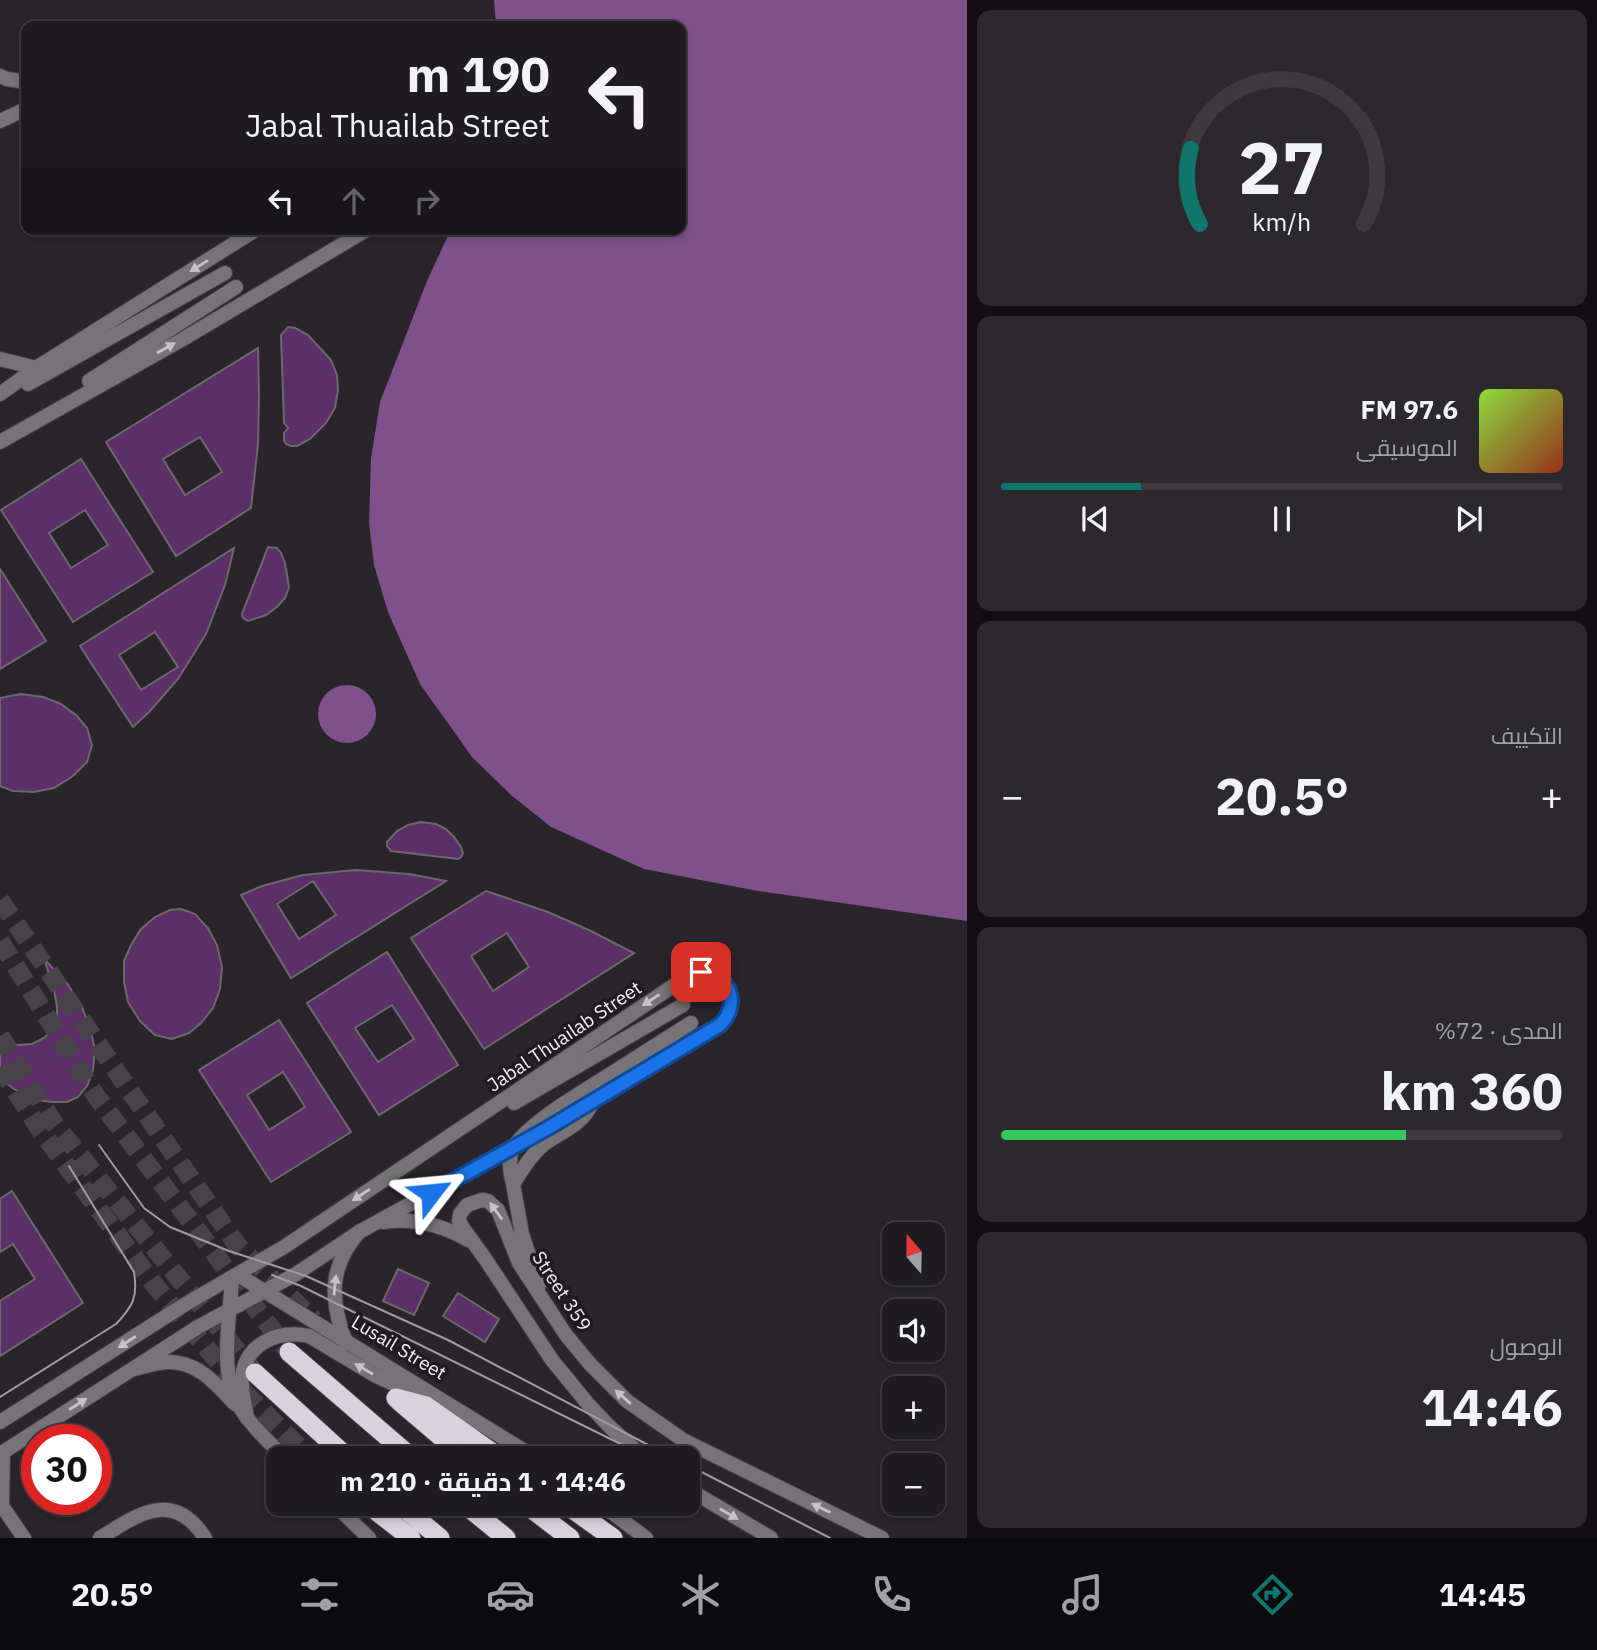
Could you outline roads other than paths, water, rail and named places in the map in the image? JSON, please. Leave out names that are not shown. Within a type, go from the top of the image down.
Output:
[{"type":"highway","points":[[289,1352],[398,1446]]},
{"type":"highway","points":[[255,1373],[335,1446]]},
{"type":"highway","points":[[452,1446],[396,1398],[432,1409],[483,1446]]},
{"type":"highway","points":[[368,1516],[390,1538]]},
{"type":"highway","points":[[383,1516],[411,1538]]},
{"type":"highway","points":[[414,1516],[440,1538]]},
{"type":"highway","points":[[479,1516],[506,1538]]},
{"type":"highway","points":[[541,1516],[570,1538]]},
{"type":"highway","points":[[582,1516],[612,1538]]},
{"type":"street","points":[[0,76],[21,81]]},
{"type":"street","points":[[0,120],[21,111]]},
{"type":"street","points":[[0,394],[36,368],[247,235]]},
{"type":"street","points":[[0,441],[183,339],[358,235]]},
{"type":"street","points":[[0,400],[225,273]]},
{"type":"street","points":[[0,441],[236,286]]},
{"type":"street","points":[[0,359],[36,368]]},
{"type":"street","name":"Jabal Thuailab Street","points":[[0,1422],[184,1305],[284,1247],[688,976],[707,972],[719,978],[728,988],[732,1001],[729,1014],[720,1025],[512,1148],[359,1232],[265,1292],[198,1327],[1,1453]]},
{"type":"street","points":[[399,1169],[683,1005]]},
{"type":"street","points":[[545,1303],[517,1213],[510,1173],[512,1148],[542,1118],[691,1023]]},
{"type":"street","points":[[513,1184],[533,1154],[577,1123],[589,1110],[592,1102]]},
{"type":"street","name":"Street 359","points":[[631,1446],[573,1386],[535,1334],[459,1222],[460,1214],[467,1205],[474,1201],[488,1201],[498,1210],[519,1263],[566,1335],[627,1401],[683,1440],[882,1538]]},
{"type":"street","points":[[375,1224],[401,1221],[427,1224],[452,1231],[475,1244]]},
{"type":"street","points":[[346,1342],[336,1314],[334,1288],[339,1264],[359,1232]]},
{"type":"street","points":[[235,1277],[227,1341],[230,1377],[236,1402],[247,1418]]},
{"type":"street","name":"Lusail Street","points":[[235,1277],[265,1292],[517,1446]]},
{"type":"street","points":[[247,1418],[242,1388],[245,1363],[253,1351],[265,1341],[297,1333],[316,1339],[376,1376],[471,1417]]},
{"type":"street","points":[[133,1369],[166,1362],[197,1368],[207,1375],[273,1446]]},
{"type":"street","points":[[1,1453],[1,1504],[24,1538]]},
{"type":"street","points":[[700,1496],[771,1538]]},
{"type":"street","points":[[100,1538],[133,1517],[149,1510],[166,1509],[191,1522],[205,1538]]},
{"type":"street","points":[[346,1516],[369,1538]]},
{"type":"street","points":[[616,1516],[646,1538]]},
{"type":"tunnel","points":[[0,900],[237,1245],[314,1320]]},
{"type":"tunnel","points":[[0,941],[96,1096],[289,1352]]},
{"type":"tunnel","points":[[0,1036],[53,1122],[255,1373]]},
{"type":"tunnel","points":[[0,1067],[41,1131],[153,1283],[239,1387],[298,1446]]},
{"type":"tram line","points":[[99,1145],[144,1208],[170,1227],[229,1251],[306,1276],[448,1340],[650,1446]]},
{"type":"tram line","points":[[0,1397],[116,1324],[133,1301],[134,1272],[69,1166]]},
{"type":"tram line","points":[[272,1275],[301,1286],[625,1446]]},
{"type":"tram line","points":[[700,1471],[830,1538]]}]
